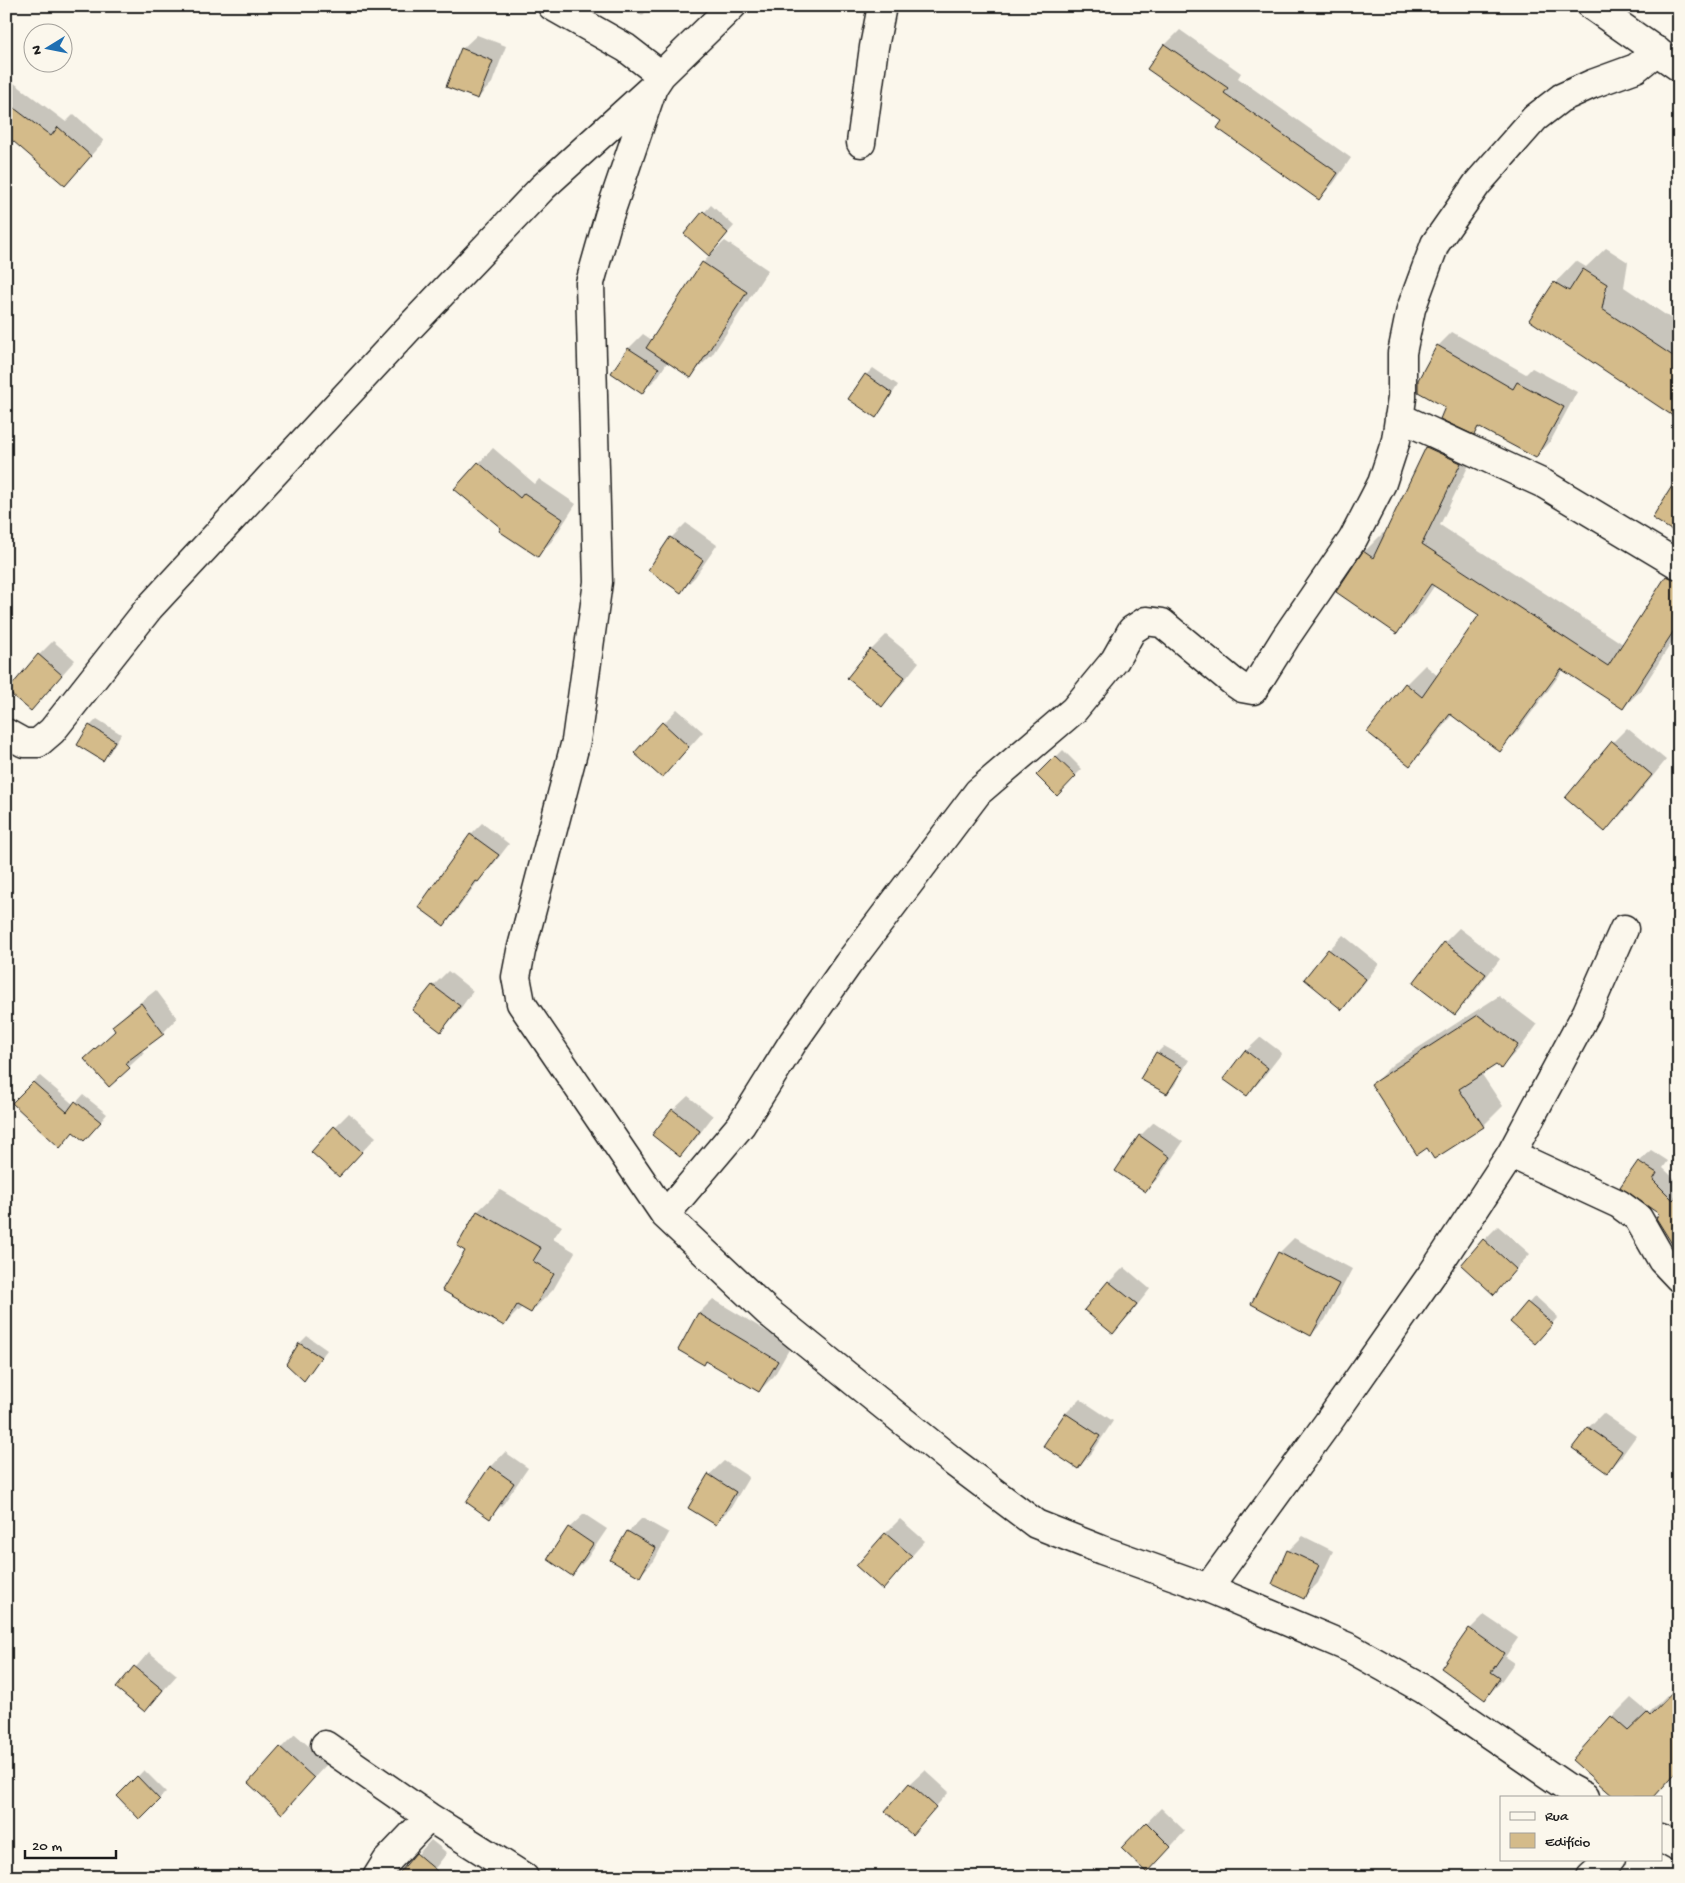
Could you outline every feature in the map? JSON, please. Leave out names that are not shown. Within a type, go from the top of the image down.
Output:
[{"type":"street","points":[[552,6],[626,48],[657,81]]},
{"type":"street","points":[[6,733],[24,743],[38,743],[52,731],[149,608],[407,330],[543,187],[657,81],[732,6]]},
{"type":"street","points":[[861,143],[874,47],[882,6]]},
{"type":"street","points":[[1592,6],[1668,59]]},
{"type":"street","points":[[664,1215],[741,1125],[793,1042],[848,964],[978,792],[1074,710],[1115,660],[1132,630],[1146,621],[1162,623],[1232,681],[1242,688],[1253,690],[1286,637],[1353,539],[1382,483],[1396,440],[1402,398],[1402,353],[1411,309],[1434,244],[1477,184],[1534,118],[1561,98],[1592,84],[1668,59]]},
{"type":"street","points":[[657,81],[608,216],[590,283],[598,582],[576,741],[521,950],[516,977],[521,1003],[664,1215],[768,1312],[955,1463],[1036,1524],[1208,1588],[1350,1648],[1423,1689],[1568,1788],[1583,1796]]},
{"type":"street","points":[[1399,417],[1544,484],[1679,565]]},
{"type":"street","points":[[1208,1588],[1327,1424],[1432,1274],[1511,1154],[1587,1012],[1624,929]]},
{"type":"street","points":[[1511,1154],[1619,1204],[1638,1218],[1662,1260],[1679,1278]]},
{"type":"street","points":[[325,1745],[429,1816],[524,1877]]},
{"type":"street","points":[[377,1877],[387,1861],[429,1816]]},
{"type":"street","points":[[1662,1839],[1679,1848]]},
{"type":"street","points":[[1591,1877],[1611,1860]]},
{"type":"building","points":[[1164,44],[1228,88],[1224,93],[1338,173],[1319,200],[1217,128],[1222,121],[1147,69]]},
{"type":"building","points":[[461,48],[493,61],[478,99],[446,87]]},
{"type":"building","points":[[6,102],[51,136],[58,127],[91,156],[65,186],[6,135]]},
{"type":"building","points":[[703,211],[728,233],[709,256],[684,234]]},
{"type":"building","points":[[702,262],[747,292],[691,378],[646,348]]},
{"type":"building","points":[[1583,269],[1607,284],[1602,309],[1679,360],[1679,420],[1529,320],[1554,282],[1569,291]]},
{"type":"building","points":[[1437,345],[1513,389],[1517,382],[1564,407],[1536,458],[1478,427],[1474,435],[1440,419],[1445,407],[1418,392],[1418,380]]},
{"type":"building","points":[[628,348],[659,368],[642,394],[611,373]]},
{"type":"building","points":[[865,374],[892,393],[876,418],[848,399]]},
{"type":"building","points":[[1426,447],[1461,463],[1422,544],[1608,666],[1666,576],[1679,581],[1679,623],[1623,709],[1561,669],[1500,752],[1450,714],[1410,766],[1367,732],[1405,683],[1422,697],[1479,615],[1431,584],[1397,634],[1336,592],[1363,551],[1373,558]]},
{"type":"building","points":[[478,462],[520,498],[524,493],[563,519],[538,557],[499,531],[501,528],[454,489]]},
{"type":"building","points":[[1679,475],[1679,535],[1652,518]]},
{"type":"building","points":[[670,537],[703,560],[681,593],[648,570]]},
{"type":"building","points":[[870,649],[905,677],[882,707],[847,678]]},
{"type":"building","points":[[38,654],[62,675],[31,711],[7,691]]},
{"type":"building","points":[[662,722],[689,747],[662,778],[634,753]]},
{"type":"building","points":[[89,725],[115,741],[103,761],[77,745]]},
{"type":"building","points":[[1612,741],[1652,775],[1605,832],[1565,798]]},
{"type":"building","points":[[1055,756],[1076,776],[1057,796],[1036,775]]},
{"type":"building","points":[[470,834],[499,855],[478,882],[476,881],[444,926],[418,907]]},
{"type":"building","points":[[1444,942],[1486,974],[1455,1015],[1413,983]]},
{"type":"building","points":[[1328,949],[1366,979],[1342,1010],[1304,979]]},
{"type":"building","points":[[432,985],[460,1006],[441,1032],[412,1010]]},
{"type":"building","points":[[141,1003],[164,1034],[125,1063],[130,1068],[109,1087],[84,1059],[115,1031],[112,1026]]},
{"type":"building","points":[[1478,1015],[1518,1045],[1501,1069],[1496,1065],[1459,1089],[1484,1127],[1434,1159],[1427,1148],[1417,1155],[1371,1084]]},
{"type":"building","points":[[1245,1050],[1268,1068],[1247,1096],[1223,1079]]},
{"type":"building","points":[[1156,1052],[1183,1068],[1167,1094],[1140,1079]]},
{"type":"building","points":[[33,1082],[67,1112],[75,1101],[101,1122],[84,1141],[73,1132],[60,1148],[12,1103]]},
{"type":"building","points":[[672,1109],[700,1131],[680,1157],[652,1135]]},
{"type":"building","points":[[334,1126],[362,1152],[339,1177],[311,1152]]},
{"type":"building","points":[[1139,1135],[1170,1157],[1146,1192],[1115,1171]]},
{"type":"building","points":[[1638,1161],[1657,1173],[1653,1180],[1673,1200],[1679,1194],[1679,1255],[1656,1218],[1659,1214],[1620,1187]]},
{"type":"building","points":[[477,1211],[541,1248],[533,1261],[554,1274],[531,1313],[517,1305],[504,1326],[442,1290],[465,1251],[457,1246]]},
{"type":"building","points":[[1483,1239],[1516,1269],[1494,1295],[1461,1265]]},
{"type":"building","points":[[1278,1252],[1339,1284],[1311,1336],[1251,1304]]},
{"type":"building","points":[[1108,1281],[1137,1304],[1113,1334],[1084,1310]]},
{"type":"building","points":[[1527,1302],[1553,1324],[1535,1344],[1510,1322]]},
{"type":"building","points":[[698,1313],[778,1361],[759,1392],[706,1361],[704,1365],[678,1350]]},
{"type":"building","points":[[299,1343],[321,1357],[304,1381],[286,1364]]},
{"type":"building","points":[[1065,1413],[1100,1436],[1078,1469],[1043,1446]]},
{"type":"building","points":[[1588,1427],[1622,1451],[1607,1473],[1572,1448]]},
{"type":"building","points":[[490,1466],[514,1483],[490,1519],[466,1502]]},
{"type":"building","points":[[708,1474],[736,1492],[716,1525],[688,1508]]},
{"type":"building","points":[[568,1527],[593,1544],[572,1576],[547,1559]]},
{"type":"building","points":[[627,1531],[656,1548],[640,1577],[610,1560]]},
{"type":"building","points":[[885,1533],[912,1556],[883,1590],[856,1566]]},
{"type":"building","points":[[1287,1550],[1319,1565],[1304,1599],[1272,1584]]},
{"type":"building","points":[[1469,1628],[1504,1653],[1491,1672],[1500,1678],[1485,1700],[1441,1668]]},
{"type":"building","points":[[134,1666],[163,1690],[145,1712],[116,1688]]},
{"type":"building","points":[[1679,1686],[1679,1769],[1655,1796],[1613,1796],[1572,1760],[1611,1716],[1628,1731],[1647,1713],[1650,1716]]},
{"type":"building","points":[[280,1747],[314,1778],[282,1814],[248,1783]]},
{"type":"building","points":[[137,1776],[160,1800],[140,1820],[117,1796]]},
{"type":"building","points":[[909,1783],[936,1807],[912,1835],[885,1811]]},
{"type":"building","points":[[1146,1822],[1171,1847],[1147,1873],[1121,1848]]},
{"type":"building","points":[[416,1853],[444,1877],[396,1877]]}]
